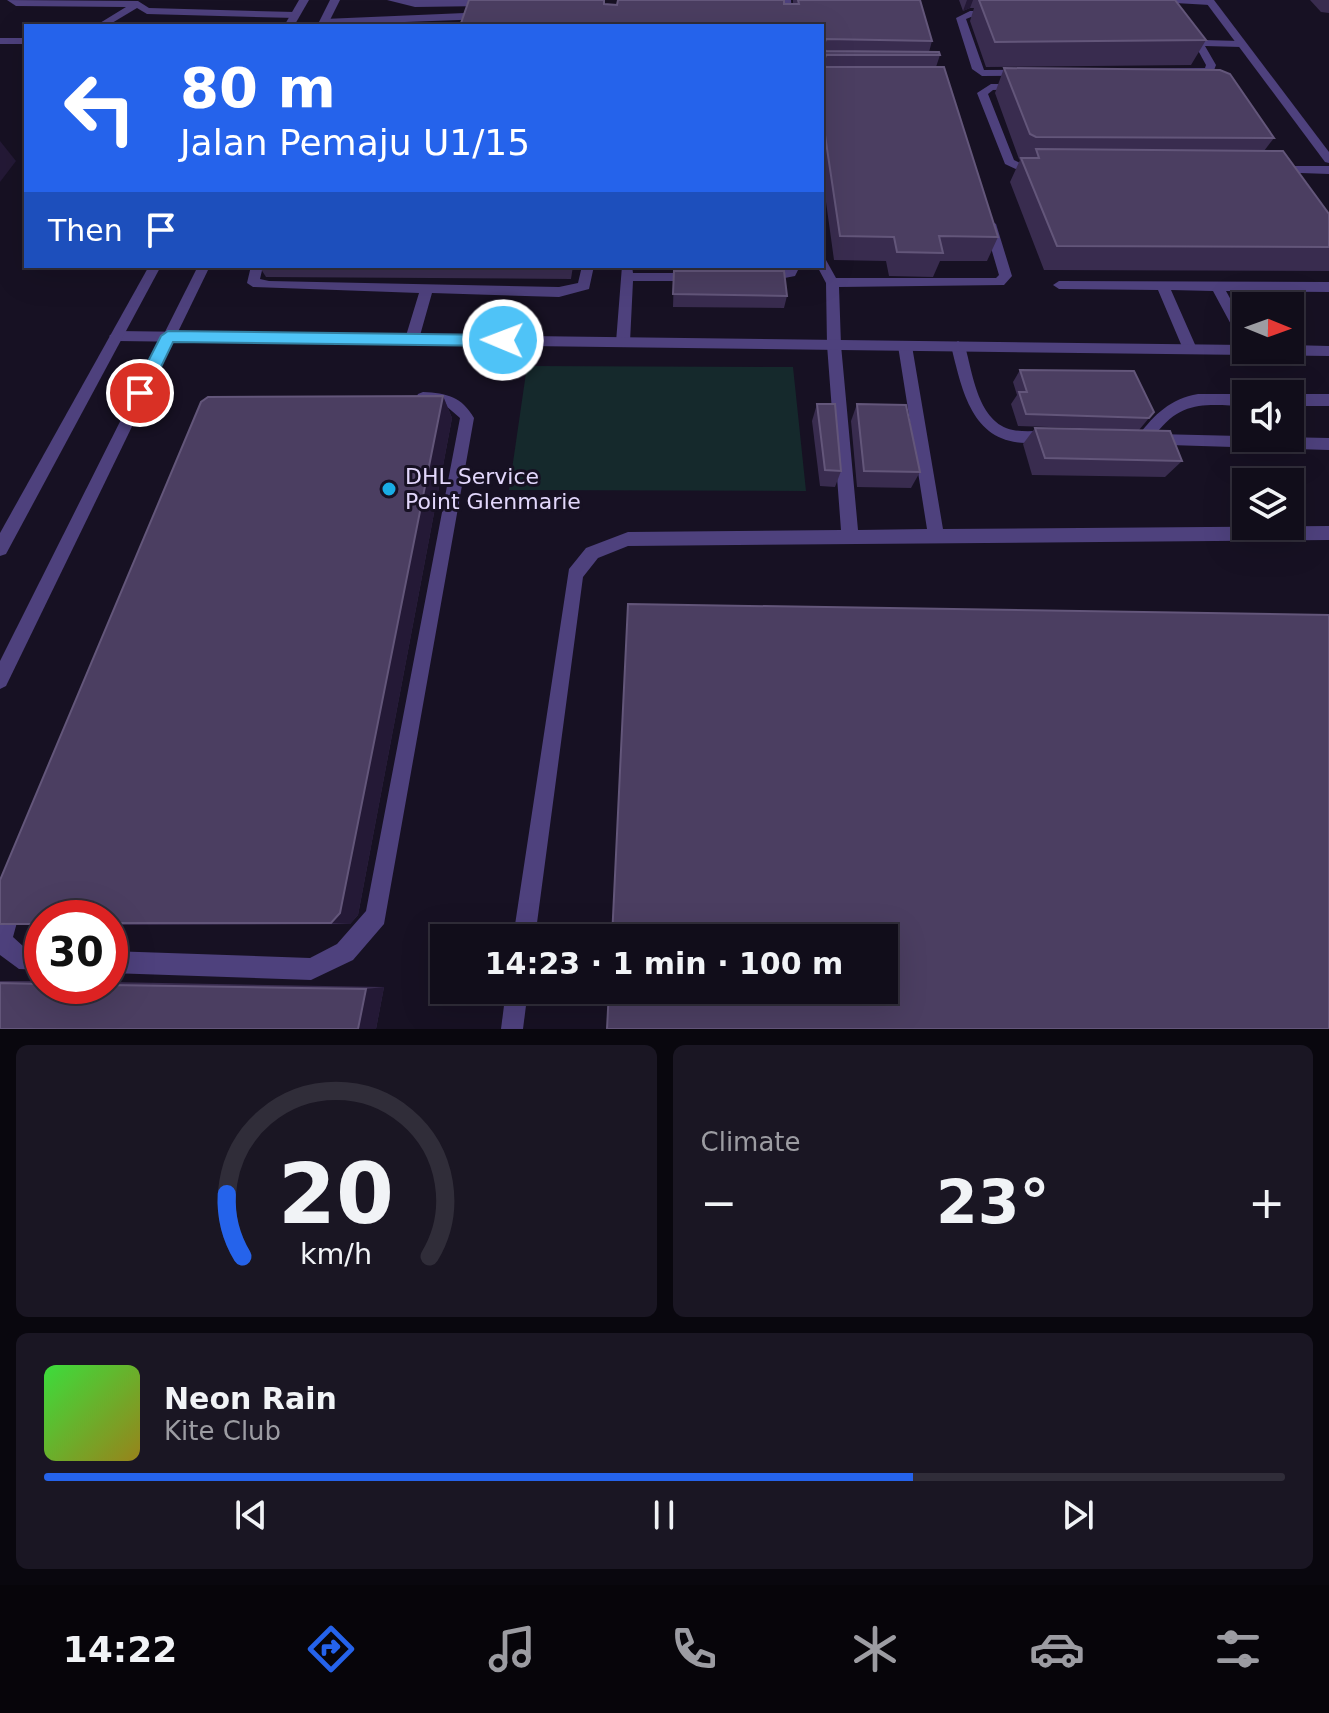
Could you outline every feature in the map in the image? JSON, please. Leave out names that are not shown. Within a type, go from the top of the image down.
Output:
[{"type":"street","points":[[12,0],[16,3],[140,2]]},
{"type":"street","points":[[290,24],[304,0]]},
{"type":"street","points":[[323,24],[335,0]]},
{"type":"street","points":[[392,0],[415,4],[493,3]]},
{"type":"street","points":[[786,0],[788,24]]},
{"type":"street","points":[[1175,0],[1210,1],[1329,160]]},
{"type":"street","points":[[140,2],[147,11],[295,15]]},
{"type":"street","points":[[103,24],[140,2]]},
{"type":"street","points":[[1200,43],[1211,65],[1209,71],[1200,73],[990,74],[977,69],[961,18],[970,14],[1159,13],[1180,20],[1200,43],[1241,44]]},
{"type":"street","points":[[375,24],[433,16],[494,15]]},
{"type":"street","points":[[0,41],[24,41]]},
{"type":"street","points":[[1037,88],[991,87],[982,93],[1009,162],[1022,168],[1053,169]]},
{"type":"street","points":[[1270,158],[1287,182]]},
{"type":"street","points":[[1263,170],[1329,170]]},
{"type":"street","points":[[832,283],[999,282],[1006,276],[985,205]]},
{"type":"street","points":[[824,267],[832,283],[850,537]]},
{"type":"street","points":[[0,549],[154,268]]},
{"type":"street","points":[[0,680],[203,268]]},
{"type":"street","points":[[257,268],[253,283],[269,285],[559,292],[584,286],[588,268]]},
{"type":"street","points":[[747,278],[777,278],[790,273],[793,268]]},
{"type":"street","points":[[623,342],[626,271],[701,277]]},
{"type":"street","points":[[1059,285],[1329,287]]},
{"type":"street","points":[[1163,287],[1190,349]]},
{"type":"street","points":[[412,339],[427,288]]},
{"type":"street","points":[[1218,288],[1232,314]]},
{"type":"street","points":[[116,336],[1329,351]]},
{"type":"street","points":[[905,346],[936,536]]},
{"type":"street","points":[[958,346],[976,406],[988,425],[1008,435],[1068,437]]},
{"type":"street","points":[[128,963],[311,969],[345,952],[376,916],[467,418],[459,405],[447,398],[403,397]]},
{"type":"street","points":[[1232,400],[1186,400],[1162,413],[1135,440],[1232,442]]},
{"type":"street","points":[[1304,400],[1329,400]]},
{"type":"street","points":[[1304,443],[1329,444]]},
{"type":"street","points":[[526,924],[575,574],[592,553],[628,539],[1329,533]]},
{"type":"street","points":[[18,878],[1,941],[19,958],[24,958]]},
{"type":"street","points":[[512,1029],[515,1004]]},
{"type":"green space","points":[[527,366],[793,367],[806,491],[509,490]]},
{"type":"building","points":[[469,0],[604,0],[604,4],[617,5],[618,0],[784,0],[784,4],[799,4],[798,0],[920,0],[932,41],[826,39],[824,45],[824,24],[461,24]]},
{"type":"building","points":[[979,0],[1175,0],[1206,40],[995,42]]},
{"type":"building","points":[[824,49],[939,52],[940,55],[826,55],[824,61]]},
{"type":"building","points":[[824,65],[944,67],[998,237],[939,236],[943,253],[897,252],[894,237],[840,236],[824,128]]},
{"type":"building","points":[[1004,68],[1220,70],[1230,74],[1274,138],[1036,137],[1030,134]]},
{"type":"building","points":[[1036,149],[1283,151],[1329,214],[1329,247],[1057,246],[1021,158],[1039,158]]},
{"type":"building","points":[[674,271],[784,271],[787,296],[673,294]]},
{"type":"building","points":[[1020,370],[1134,371],[1154,412],[1149,418],[1026,414],[1019,392],[1027,392]]},
{"type":"building","points":[[443,396],[340,913],[331,923],[128,923],[128,900],[24,900],[24,924],[0,924],[0,880],[201,402],[208,397]]},
{"type":"building","points":[[817,404],[835,404],[841,471],[825,470]]},
{"type":"building","points":[[857,404],[906,405],[920,472],[864,471]]},
{"type":"building","points":[[1035,428],[1170,431],[1182,461],[1045,458]]},
{"type":"building","points":[[628,604],[1329,615],[1329,1029],[607,1029],[608,1004],[898,1004],[898,924],[613,924]]},
{"type":"building","points":[[0,983],[24,984],[24,1004],[128,1004],[128,985],[366,989],[358,1029],[0,1029]]},
{"type":"place","name":"DHL Service Point Glenmarie","points":[[389,489]]},
{"type":"route","points":[[140,393],[168,336],[503,340]]}]
